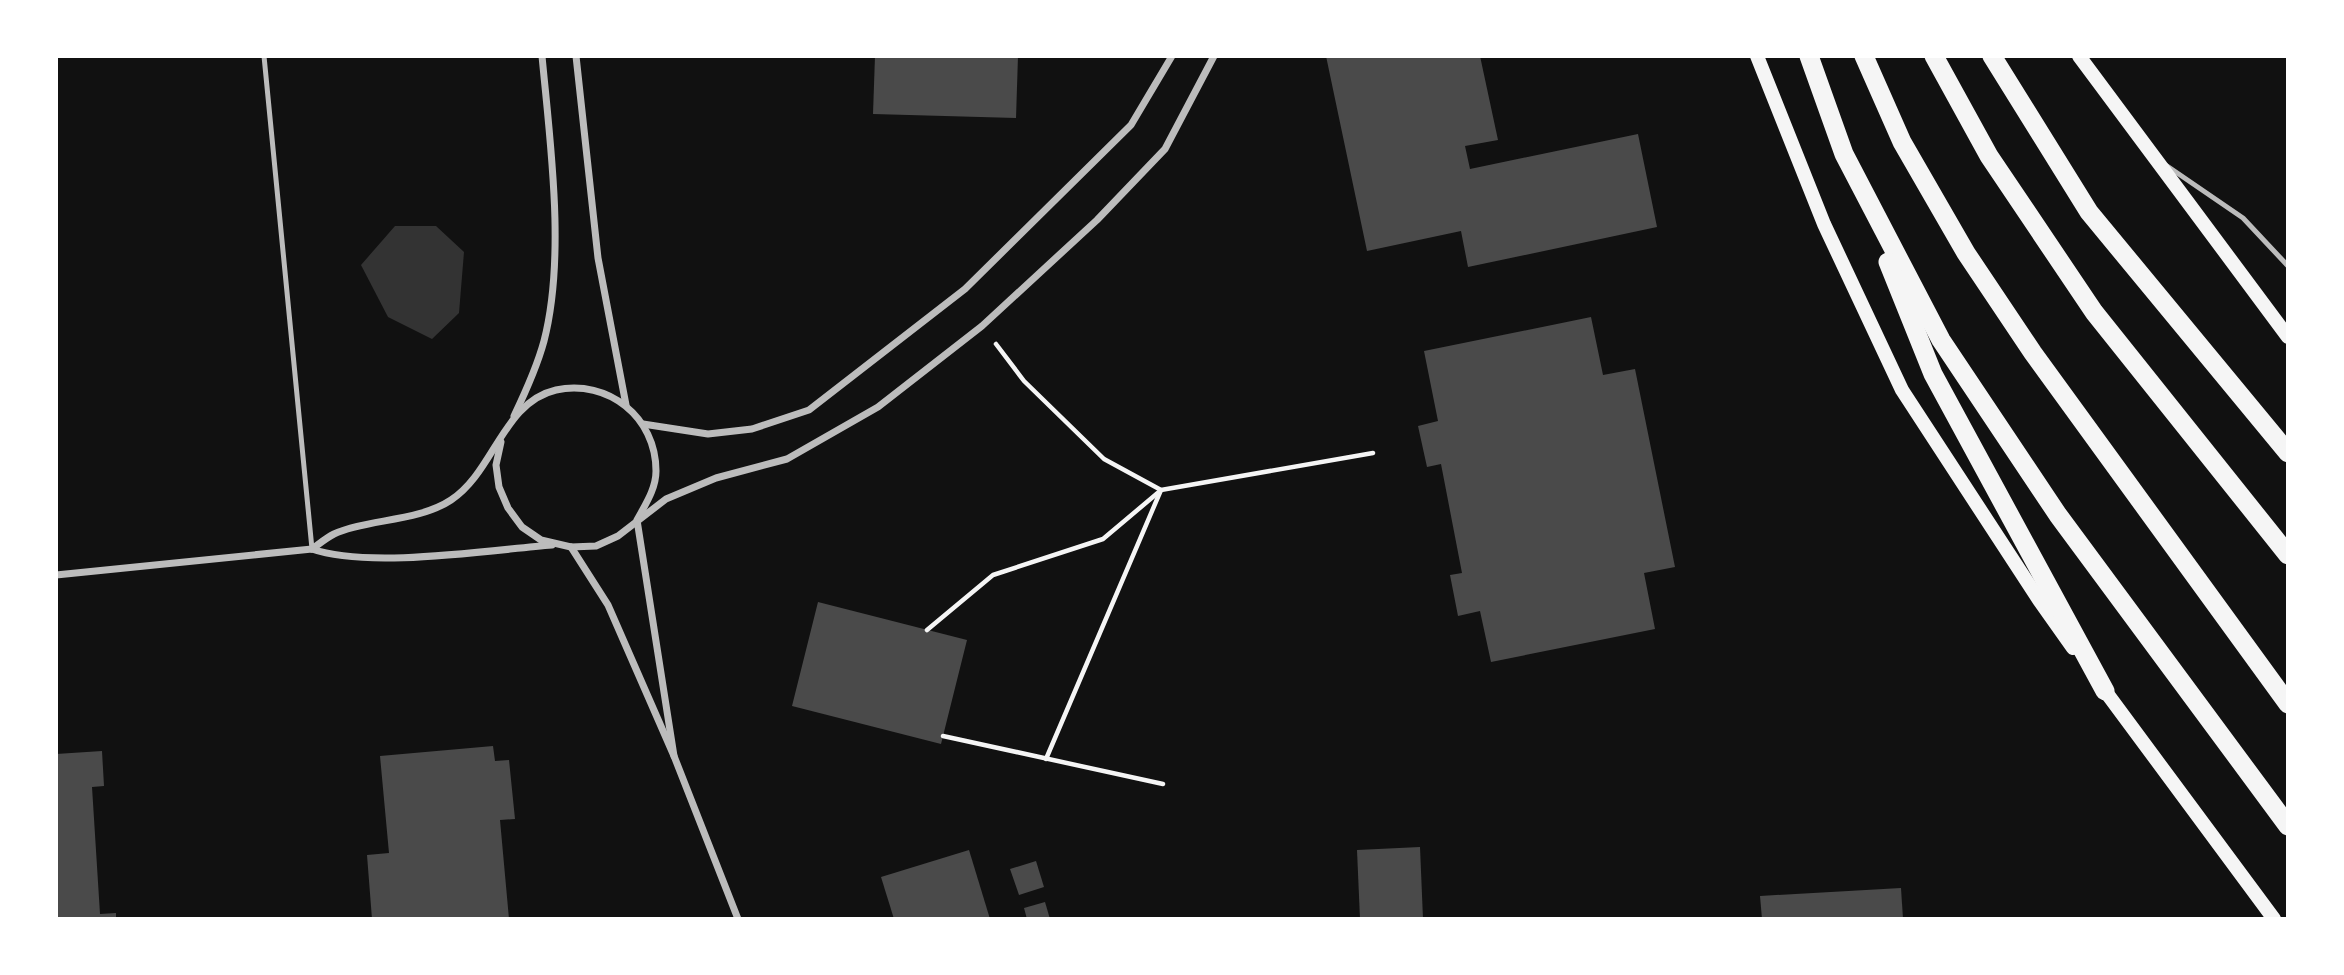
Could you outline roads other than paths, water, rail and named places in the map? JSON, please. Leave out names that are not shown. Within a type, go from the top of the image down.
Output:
[{"type":"highway","points":[[1809,56],[1844,154],[1934,374],[2105,691]]},
{"type":"highway","points":[[1864,56],[1902,142],[1966,253],[2033,353],[2288,704]]},
{"type":"highway","points":[[1934,56],[1989,156],[2094,312],[2288,555]]},
{"type":"highway","points":[[1992,56],[2090,212],[2288,453]]},
{"type":"highway","points":[[1844,154],[1941,340],[2058,515],[2288,826]]},
{"type":"main road","points":[[1757,56],[1824,224],[1902,390],[2039,600],[2274,919]]},
{"type":"main road","points":[[2079,56],[2288,337]]},
{"type":"street","points":[[312,549],[335,533],[399,520],[451,500],[482,471],[513,420],[534,375],[545,338],[554,263],[551,146],[542,56]]},
{"type":"street","points":[[576,56],[598,258],[626,405]]},
{"type":"street","points":[[643,424],[708,434],[752,429],[809,411],[965,289],[1131,125],[1172,56]]},
{"type":"street","points":[[56,575],[312,549],[335,557],[443,554],[555,545],[596,545],[618,536],[666,499],[716,478],[787,459],[878,407],[982,326],[1097,220],[1165,149],[1214,56]]},
{"type":"street","points":[[513,420],[530,402],[553,391],[578,387],[604,392],[626,405],[643,424],[653,447],[656,473],[650,498],[637,520],[674,756]]},
{"type":"street","points":[[501,442],[496,465],[499,487],[508,509],[522,527],[555,545]]},
{"type":"street","points":[[571,547],[608,605],[674,756],[738,919]]},
{"type":"lane","points":[[264,56],[312,549]]},
{"type":"lane","points":[[2155,158],[2243,218],[2288,267]]}]
